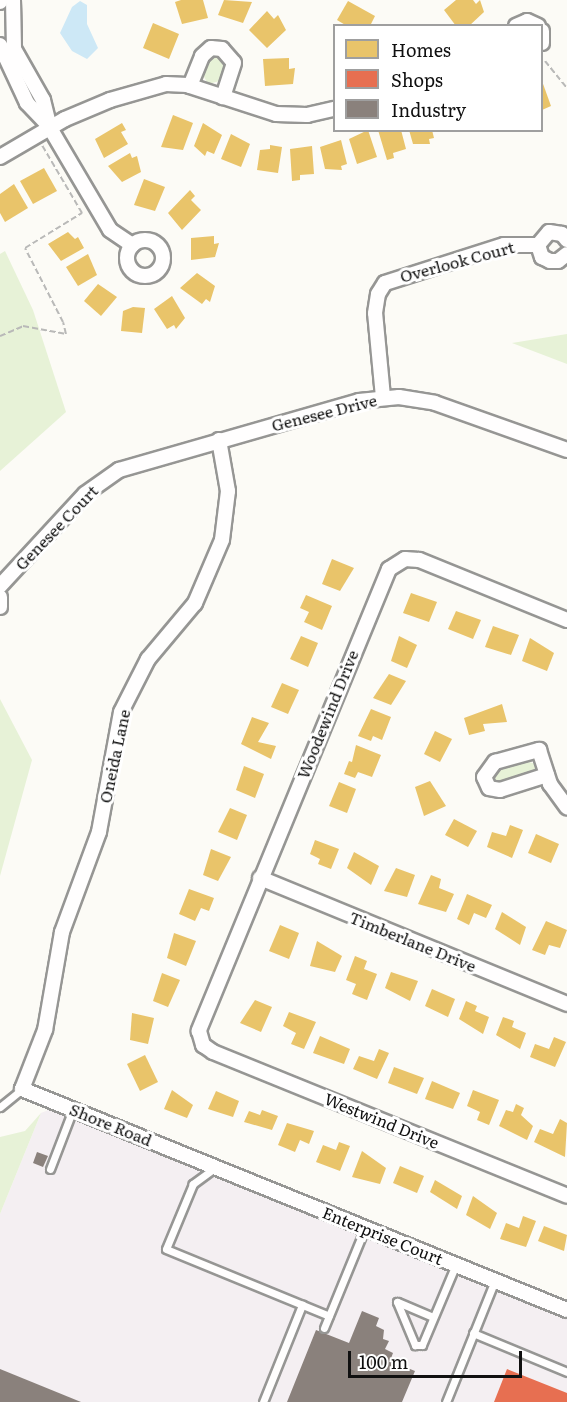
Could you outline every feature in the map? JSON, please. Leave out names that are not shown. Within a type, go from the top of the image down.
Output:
[{"type":"street","points":[[13,0],[14,49],[43,100],[50,128]]},
{"type":"street","points":[[0,45],[27,103],[50,128],[110,230],[132,245]]},
{"type":"street","points":[[190,86],[202,56],[211,48],[222,49],[234,63],[223,97]]},
{"type":"street","points":[[0,157],[50,128],[110,100],[154,86],[190,86],[276,114],[307,115],[333,109]]},
{"type":"street","name":"Overlook Court","points":[[383,397],[375,313],[378,294],[385,283],[504,245],[538,245],[549,232],[558,232],[567,240]]},
{"type":"street","name":"Overlook Court","points":[[538,245],[540,253],[550,261],[558,261],[567,254]]},
{"type":"street","name":"Genesee Drive","points":[[219,440],[383,397],[435,403],[567,450]]},
{"type":"street","name":"Genesee Court","points":[[0,586],[100,481],[141,461],[219,440]]},
{"type":"street","name":"Oneida Lane","points":[[22,1089],[45,1030],[60,939],[99,832],[114,737],[125,702],[148,659],[195,603],[222,540],[228,491],[219,440]]},
{"type":"street","name":"Woodewind Drive","points":[[200,1039],[202,1023],[260,878],[380,587],[396,562],[418,560],[567,620]]},
{"type":"street","points":[[0,597],[0,607]]},
{"type":"street","points":[[547,776],[567,807]]},
{"type":"street","name":"Timberlane Drive","points":[[260,878],[567,1004]]},
{"type":"street","name":"Westwind Drive","points":[[200,1039],[213,1052],[567,1196]]},
{"type":"street","name":"Shore Road","points":[[22,1089],[199,1160]]},
{"type":"street","name":"Enterprise Court","points":[[199,1160],[567,1310]]},
{"type":"lane","points":[[0,1107],[22,1089]]},
{"type":"lane","points":[[50,1169],[74,1109]]},
{"type":"lane","points":[[216,1167],[193,1184],[166,1249],[329,1316]]},
{"type":"lane","points":[[324,1328],[365,1228]]},
{"type":"lane","points":[[433,1317],[397,1302],[415,1346],[422,1345],[456,1264]]},
{"type":"lane","points":[[446,1402],[495,1280]]},
{"type":"lane","points":[[263,1402],[302,1305]]},
{"type":"lane","points":[[473,1333],[567,1372]]},
{"type":"path","points":[[545,61],[567,88]]},
{"type":"path","points":[[0,336],[23,326],[58,336],[66,334],[25,248],[82,213],[41,144]]},
{"type":"shaded area","points":[[51,1109],[567,1318],[567,1402],[0,1402],[0,1214],[41,1113]]},
{"type":"green space","points":[[220,55],[226,66],[220,81],[208,84],[203,75],[209,59]]},
{"type":"green space","points":[[5,251],[33,310],[66,412],[0,471],[0,254]]},
{"type":"green space","points":[[567,334],[567,364],[512,343]]},
{"type":"green space","points":[[0,699],[32,760],[0,876]]},
{"type":"green space","points":[[529,762],[536,764],[535,772],[500,783],[494,781],[496,771]]},
{"type":"green space","points":[[41,1113],[0,1214],[0,1137],[25,1131]]},
{"type":"water","points":[[80,1],[87,5],[87,24],[98,48],[87,59],[72,51],[60,33],[72,7]]},
{"type":"building: Homes","points":[[203,0],[208,18],[182,24],[175,2]]},
{"type":"building: Homes","points":[[224,0],[252,2],[243,23],[218,15]]},
{"type":"building: Homes","points":[[456,0],[473,0],[476,4],[480,0],[484,12],[471,24],[454,24],[444,10]]},
{"type":"building: Homes","points":[[348,1],[375,16],[371,24],[344,24],[337,20]]},
{"type":"building: Homes","points":[[267,11],[274,19],[278,15],[286,30],[267,48],[249,30]]},
{"type":"building: Homes","points":[[153,23],[179,34],[169,59],[143,48]]},
{"type":"building: Homes","points":[[289,58],[289,69],[295,68],[293,84],[265,86],[263,59]]},
{"type":"building: Homes","points":[[543,84],[551,106],[543,110]]},
{"type":"building: Homes","points":[[173,115],[193,123],[183,150],[161,147]]},
{"type":"building: Homes","points":[[122,123],[126,130],[121,132],[128,144],[104,158],[95,139]]},
{"type":"building: Homes","points":[[203,123],[222,135],[214,154],[207,151],[205,156],[194,146]]},
{"type":"building: Homes","points":[[369,132],[377,157],[357,164],[349,139]]},
{"type":"building: Homes","points":[[379,132],[402,132],[406,149],[393,153],[394,158],[387,160]]},
{"type":"building: Homes","points":[[410,132],[432,132],[434,138],[429,139],[430,144],[413,144]]},
{"type":"building: Homes","points":[[231,134],[250,144],[241,167],[221,159]]},
{"type":"building: Homes","points":[[341,140],[347,164],[341,166],[342,170],[325,169],[320,147]]},
{"type":"building: Homes","points":[[270,145],[282,147],[278,173],[257,170],[260,150],[270,149]]},
{"type":"building: Homes","points":[[312,146],[314,174],[300,175],[300,180],[292,181],[290,149]]},
{"type":"building: Homes","points":[[130,153],[132,158],[137,156],[141,172],[122,182],[108,166]]},
{"type":"building: Homes","points":[[44,168],[57,191],[33,204],[20,181]]},
{"type":"building: Homes","points":[[144,179],[165,187],[155,211],[134,205]]},
{"type":"building: Homes","points":[[14,184],[28,208],[5,222],[0,213],[0,194]]},
{"type":"building: Homes","points":[[190,190],[195,196],[191,200],[201,210],[182,230],[168,213]]},
{"type":"building: Homes","points":[[68,232],[75,239],[78,237],[84,248],[61,261],[48,244]]},
{"type":"building: Homes","points":[[214,236],[214,244],[219,243],[215,257],[191,260],[191,238]]},
{"type":"building: Homes","points":[[88,254],[97,275],[78,286],[66,267]]},
{"type":"building: Homes","points":[[197,273],[215,286],[210,302],[206,299],[202,304],[180,288]]},
{"type":"building: Homes","points":[[98,284],[117,297],[101,316],[84,301]]},
{"type":"building: Homes","points":[[172,296],[185,318],[176,329],[174,325],[167,329],[154,309]]},
{"type":"building: Homes","points":[[133,307],[145,308],[142,333],[121,331],[123,311]]},
{"type":"building: Homes","points":[[332,559],[354,568],[340,591],[322,584]]},
{"type":"building: Homes","points":[[411,593],[437,602],[429,622],[403,613]]},
{"type":"building: Homes","points":[[306,595],[332,606],[322,630],[304,622],[309,612],[300,608]]},
{"type":"building: Homes","points":[[456,611],[481,620],[473,639],[448,629]]},
{"type":"building: Homes","points":[[493,626],[519,635],[511,655],[485,647]]},
{"type":"building: Homes","points":[[301,636],[318,643],[308,667],[290,659]]},
{"type":"building: Homes","points":[[399,636],[417,645],[407,668],[391,661]]},
{"type":"building: Homes","points":[[530,638],[554,653],[547,671],[522,661]]},
{"type":"building: Homes","points":[[389,674],[406,681],[391,705],[373,698]]},
{"type":"building: Homes","points":[[282,683],[299,690],[288,714],[271,707]]},
{"type":"building: Homes","points":[[502,704],[507,722],[483,724],[485,731],[469,735],[464,718]]},
{"type":"building: Homes","points":[[371,709],[391,717],[382,740],[373,736],[371,741],[358,736]]},
{"type":"building: Homes","points":[[252,717],[269,723],[258,742],[276,746],[271,759],[241,744]]},
{"type":"building: Homes","points":[[435,731],[452,739],[440,762],[424,754]]},
{"type":"building: Homes","points":[[356,745],[381,755],[372,777],[358,772],[355,778],[344,774],[349,761],[352,762]]},
{"type":"building: Homes","points":[[244,766],[264,774],[255,798],[236,790]]},
{"type":"building: Homes","points":[[430,781],[446,806],[424,816],[415,787]]},
{"type":"building: Homes","points":[[339,782],[356,789],[347,813],[329,806]]},
{"type":"building: Homes","points":[[230,808],[247,815],[237,840],[218,832]]},
{"type":"building: Homes","points":[[454,819],[477,831],[468,847],[445,835]]},
{"type":"building: Homes","points":[[510,825],[523,830],[512,858],[487,847],[492,832],[506,836]]},
{"type":"building: Homes","points":[[536,834],[559,844],[551,863],[528,853]]},
{"type":"building: Homes","points":[[315,840],[339,849],[331,869],[318,864],[320,859],[310,854]]},
{"type":"building: Homes","points":[[211,849],[231,857],[218,881],[203,875]]},
{"type":"building: Homes","points":[[354,852],[379,866],[371,885],[347,868]]},
{"type":"building: Homes","points":[[396,868],[415,875],[407,897],[384,891]]},
{"type":"building: Homes","points":[[431,875],[441,879],[439,888],[454,894],[446,912],[418,904]]},
{"type":"building: Homes","points":[[189,889],[214,898],[209,911],[201,908],[195,921],[179,914]]},
{"type":"building: Homes","points":[[467,894],[492,905],[486,918],[474,913],[469,925],[457,919]]},
{"type":"building: Homes","points":[[502,912],[526,927],[520,945],[495,929]]},
{"type":"building: Homes","points":[[546,921],[567,930],[560,948],[549,945],[545,955],[532,950]]},
{"type":"building: Homes","points":[[280,925],[299,933],[289,959],[269,951]]},
{"type":"building: Homes","points":[[174,933],[196,941],[186,966],[167,958]]},
{"type":"building: Homes","points":[[317,941],[342,956],[335,972],[310,966]]},
{"type":"building: Homes","points":[[355,956],[367,961],[364,969],[377,974],[367,1000],[352,994],[356,984],[346,980]]},
{"type":"building: Homes","points":[[391,972],[418,981],[410,1001],[385,988]]},
{"type":"building: Homes","points":[[162,973],[180,980],[168,1007],[153,1001]]},
{"type":"building: Homes","points":[[432,989],[455,999],[448,1017],[425,1006]]},
{"type":"building: Homes","points":[[255,1000],[272,1007],[261,1032],[240,1023]]},
{"type":"building: Homes","points":[[466,1001],[477,1006],[475,1011],[489,1017],[483,1034],[459,1019]]},
{"type":"building: Homes","points":[[289,1012],[316,1022],[304,1049],[291,1044],[296,1033],[283,1026]]},
{"type":"building: Homes","points":[[132,1013],[154,1018],[148,1044],[130,1040]]},
{"type":"building: Homes","points":[[503,1017],[514,1021],[512,1027],[526,1033],[520,1049],[496,1035]]},
{"type":"building: Homes","points":[[320,1036],[350,1049],[344,1064],[313,1053]]},
{"type":"building: Homes","points":[[554,1037],[566,1042],[555,1067],[530,1057],[535,1044],[549,1049]]},
{"type":"building: Homes","points":[[379,1049],[389,1053],[377,1079],[353,1069],[359,1056],[374,1061]]},
{"type":"building: Homes","points":[[145,1055],[158,1082],[140,1091],[127,1064]]},
{"type":"building: Homes","points":[[394,1067],[424,1078],[417,1094],[388,1083]]},
{"type":"building: Homes","points":[[432,1081],[460,1093],[453,1109],[425,1099]]},
{"type":"building: Homes","points":[[172,1090],[193,1105],[187,1118],[164,1109]]},
{"type":"building: Homes","points":[[473,1090],[499,1100],[489,1125],[477,1120],[480,1112],[467,1106]]},
{"type":"building: Homes","points":[[216,1091],[239,1101],[233,1117],[208,1109]]},
{"type":"building: Homes","points":[[516,1104],[524,1108],[521,1115],[533,1126],[527,1140],[499,1126],[506,1110],[513,1112]]},
{"type":"building: Homes","points":[[262,1110],[278,1116],[272,1130],[244,1122],[249,1111],[260,1115]]},
{"type":"building: Homes","points":[[560,1119],[567,1123],[565,1157],[534,1142],[540,1129],[553,1134]]},
{"type":"building: Homes","points":[[287,1123],[314,1131],[309,1144],[300,1140],[295,1152],[278,1145]]},
{"type":"building: Homes","points":[[339,1142],[350,1146],[340,1171],[316,1162],[323,1145],[336,1150]]},
{"type":"building: Homes","points":[[362,1151],[386,1168],[380,1184],[352,1177]]},
{"type":"building: Homes","points":[[400,1166],[424,1176],[417,1193],[393,1183]]},
{"type":"building: Homes","points":[[435,1180],[462,1196],[457,1209],[430,1192]]},
{"type":"building: Homes","points":[[473,1196],[497,1213],[490,1229],[466,1215]]},
{"type":"building: Homes","points":[[523,1216],[536,1221],[526,1247],[500,1239],[506,1223],[519,1228]]},
{"type":"building: Homes","points":[[544,1226],[567,1235],[564,1251],[538,1241]]},
{"type":"building: Shops","points":[[507,1369],[567,1393],[567,1402],[494,1402]]},
{"type":"building: Industry","points":[[37,1152],[48,1156],[43,1167],[33,1163]]},
{"type":"building: Industry","points":[[362,1311],[379,1318],[376,1326],[384,1330],[383,1339],[389,1341],[385,1349],[393,1353],[390,1361],[415,1371],[402,1402],[287,1402],[316,1330],[349,1343]]},
{"type":"building: Industry","points":[[0,1369],[81,1402],[0,1402]]}]
